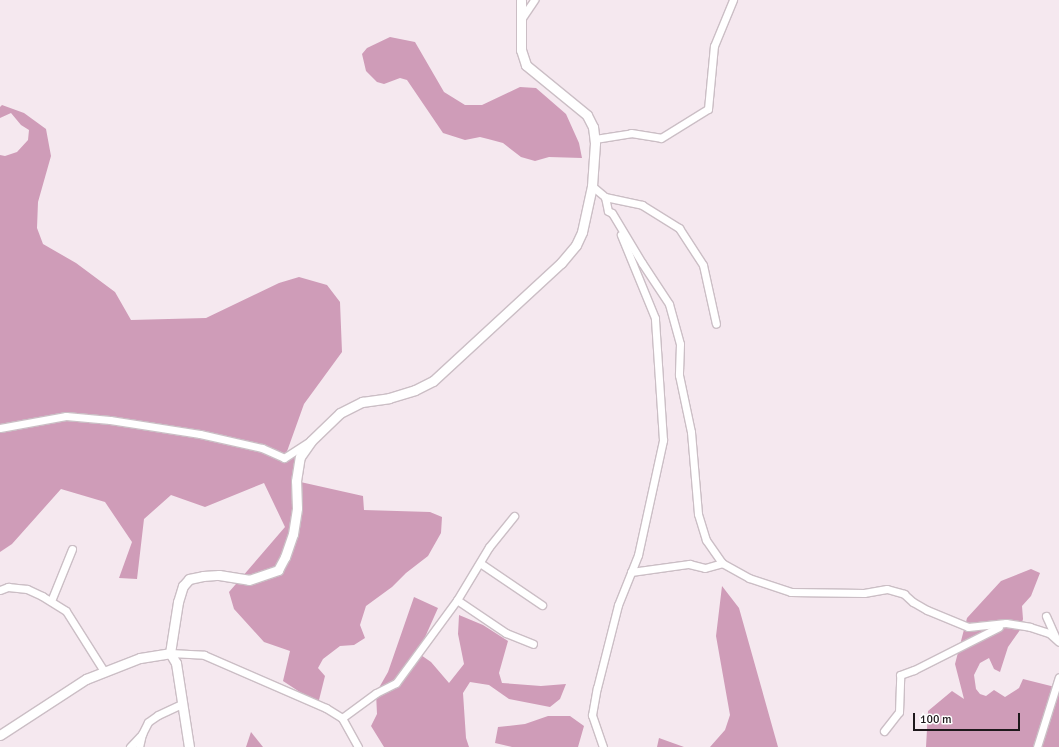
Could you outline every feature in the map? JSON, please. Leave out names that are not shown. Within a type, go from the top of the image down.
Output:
[{"type":"street","points":[[0,428],[66,416],[200,434],[262,448],[284,458],[311,441],[340,414],[362,402],[389,398],[414,390],[433,381],[460,358],[490,327],[561,263],[579,238],[586,222],[592,186],[595,138],[593,127],[586,115],[526,66],[522,55],[521,0]]},
{"type":"street","points":[[522,18],[534,0]]},
{"type":"street","points":[[595,138],[630,133],[661,138],[708,109],[714,46],[733,0]]},
{"type":"street","points":[[592,186],[604,197],[642,205],[679,228],[703,265],[716,324]]},
{"type":"street","points":[[604,197],[608,211],[612,213],[669,304],[680,344],[679,375],[691,432],[698,514],[706,540],[722,563],[749,578],[791,592],[864,593],[887,590],[904,594],[927,610],[968,627],[1006,623],[1030,627],[1049,633],[1058,642]]},
{"type":"street","points":[[603,747],[592,715],[606,650],[618,605],[638,555],[662,440],[655,318],[612,213]]},
{"type":"street","points":[[189,747],[188,732],[176,663],[170,653],[178,602],[183,586],[189,579],[203,576],[219,575],[249,580],[278,570],[285,557],[293,534],[297,508],[296,481],[300,457],[311,441]]},
{"type":"street","points":[[342,718],[376,693],[396,683],[457,600],[489,547],[514,516]]},
{"type":"street","points":[[51,601],[72,548]]},
{"type":"street","points":[[631,572],[689,564],[705,568],[722,563]]},
{"type":"street","points":[[480,564],[542,605]]},
{"type":"street","points":[[0,590],[8,587],[27,589],[51,601],[66,611],[104,671]]},
{"type":"street","points":[[457,600],[506,632],[533,644]]},
{"type":"street","points":[[1046,616],[1058,642]]},
{"type":"street","points":[[884,731],[899,712],[900,675],[914,670],[1006,623]]},
{"type":"street","points":[[0,736],[86,679],[140,658],[170,653],[204,655],[318,704],[342,718],[358,747]]},
{"type":"street","points":[[1037,747],[1059,678]]},
{"type":"street","points":[[139,747],[142,734],[148,722],[158,715],[182,704]]},
{"type":"street","points":[[130,747],[142,734]]},
{"type":"shaded area","points":[[390,37],[415,42],[444,92],[465,105],[482,105],[520,87],[536,88],[566,114],[579,143],[582,158],[549,157],[535,161],[521,157],[503,143],[480,137],[465,140],[443,133],[407,80],[400,78],[384,84],[377,82],[366,71],[362,54],[367,48]]},
{"type":"shaded area","points":[[2,105],[24,113],[46,129],[51,156],[38,202],[37,228],[43,244],[76,263],[115,292],[131,320],[206,318],[279,283],[299,277],[327,285],[340,302],[342,352],[304,404],[285,457],[311,441],[296,481],[363,496],[364,510],[430,512],[442,517],[441,533],[428,556],[406,573],[392,587],[366,606],[360,625],[365,638],[354,645],[340,646],[323,659],[318,668],[325,676],[318,704],[283,681],[290,651],[264,642],[234,609],[229,592],[285,527],[264,483],[205,507],[171,495],[144,519],[137,579],[119,578],[132,542],[105,502],[61,489],[12,544],[0,552],[0,155],[5,156],[17,152],[28,140],[29,130],[21,125],[11,113],[0,118],[0,107]]},
{"type":"shaded area","points":[[1031,569],[1040,573],[1031,596],[1022,606],[1023,619],[1020,630],[1008,647],[1000,672],[994,669],[989,658],[980,663],[974,675],[976,689],[980,694],[986,696],[994,690],[1005,697],[1019,688],[1023,679],[1059,688],[1059,747],[926,747],[928,711],[952,691],[964,699],[955,664],[967,618],[1001,581]]},
{"type":"shaded area","points":[[722,586],[739,608],[778,747],[710,747],[725,730],[730,715],[716,636]]},
{"type":"shaded area","points":[[414,597],[438,608],[418,653],[431,662],[449,683],[464,664],[458,634],[459,615],[483,625],[508,641],[499,673],[502,683],[541,686],[566,684],[560,699],[550,707],[509,699],[489,685],[470,682],[463,693],[466,738],[469,747],[384,747],[371,726],[377,714],[376,693],[388,672]]},
{"type":"shaded area","points":[[548,716],[570,716],[584,726],[578,747],[512,747],[495,743],[498,727],[525,724]]},
{"type":"shaded area","points":[[251,732],[263,747],[246,747]]},
{"type":"shaded area","points":[[659,738],[684,747],[657,747]]}]
